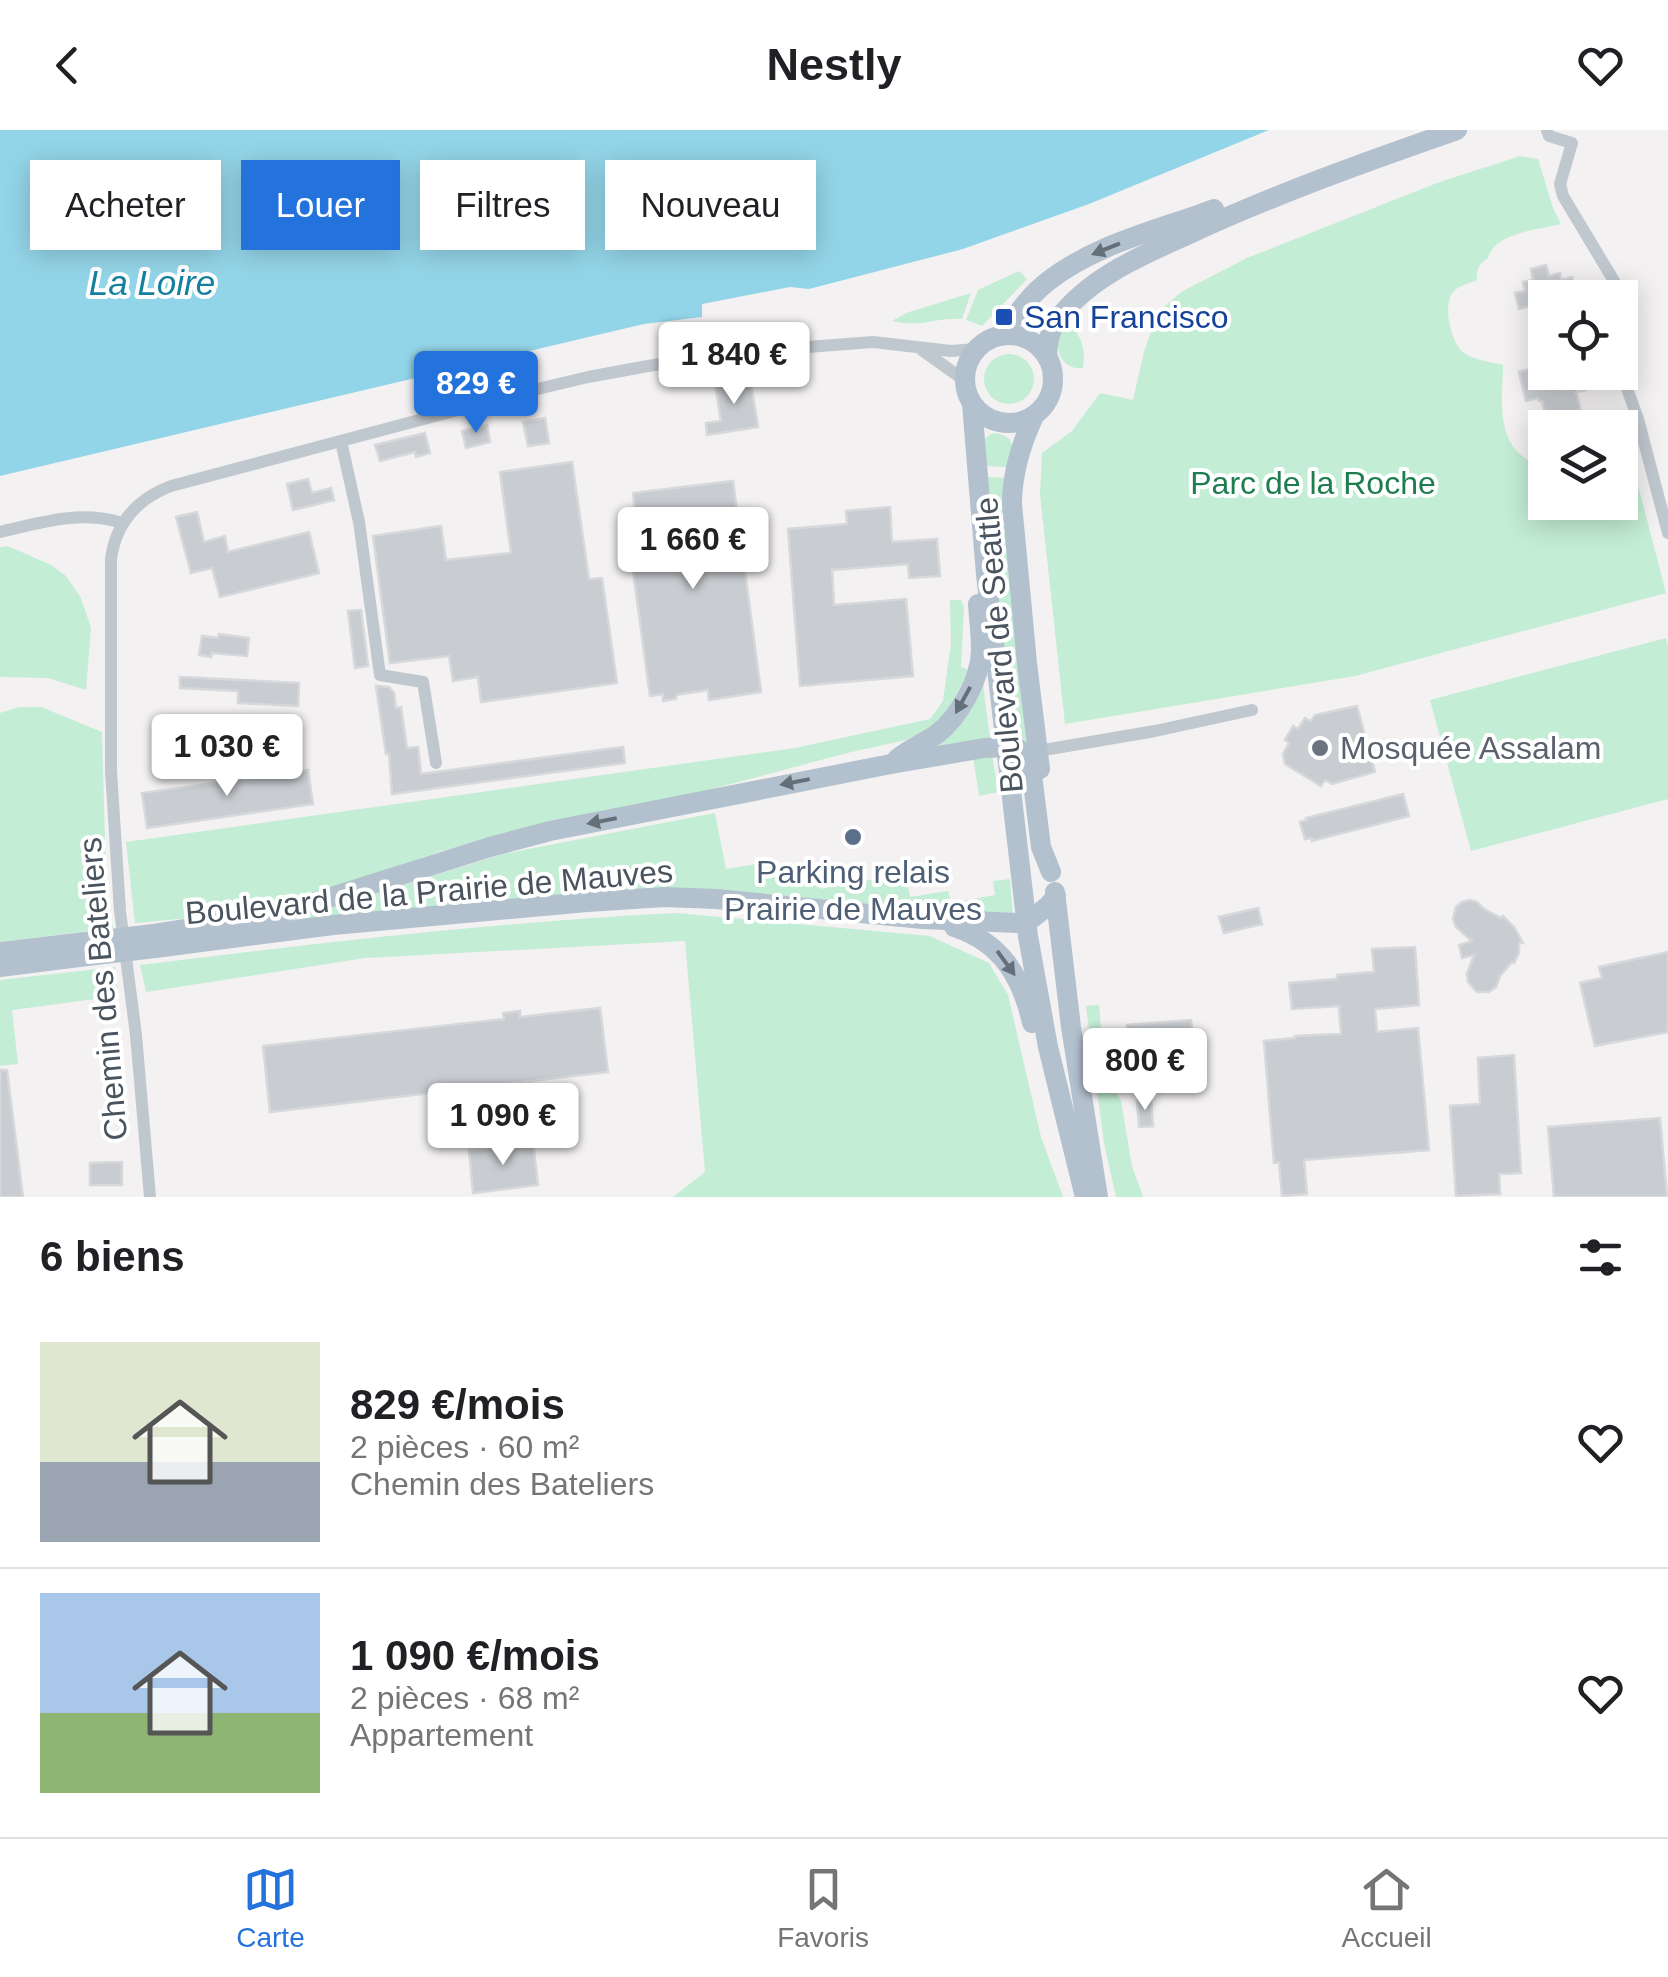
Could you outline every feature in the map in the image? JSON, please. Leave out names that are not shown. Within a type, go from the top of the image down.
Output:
[{"type":"main road","points":[[1000,336],[1043,285],[1089,255],[1427,130]]},
{"type":"main road","points":[[1046,356],[1048,338],[1057,320],[1097,281],[1134,260],[1252,204],[1458,130]]},
{"type":"main road","points":[[1000,336],[1023,337],[1036,344],[1053,374],[1052,392],[1042,409],[1020,422],[1004,424],[989,420],[972,404],[964,380],[976,349],[1000,336]]},
{"type":"main road","name":"Boulevard de Seattle","points":[[972,404],[986,574],[1026,921],[1048,1047],[1085,1197]]},
{"type":"main road","name":"Boulevard de Seattle","points":[[1034,416],[1019,456],[1012,504],[1051,872],[1098,1197]]},
{"type":"main road","name":"Boulevard de la Prairie de Mauves","points":[[891,764],[939,732],[961,706],[979,667],[977,592],[986,574]]},
{"type":"main road","name":"Boulevard de Seattle","points":[[1007,747],[1026,754],[1032,767],[1041,846],[1051,872]]},
{"type":"main road","name":"Boulevard de la Prairie de Mauves","points":[[155,941],[274,915],[550,831],[891,764],[1007,747]]},
{"type":"main road","points":[[1026,921],[1040,914],[1056,896]]},
{"type":"main road","name":"Boulevard de la Prairie de Mauves","points":[[0,952],[86,949],[666,897],[983,923],[1026,921]]},
{"type":"main road","name":"Boulevard de la Prairie de Mauves","points":[[924,918],[972,933],[1000,952],[1010,965],[1028,1003],[1054,1124],[1075,1161]]},
{"type":"main road","name":"Boulevard de la Prairie de Mauves","points":[[0,967],[86,949]]},
{"type":"main road","points":[[1036,977],[1049,988],[1067,993]]},
{"type":"street","points":[[1547,130],[1549,136],[1572,143],[1560,184],[1563,196],[1620,291],[1624,306],[1625,383],[1668,532]]},
{"type":"street","points":[[0,532],[73,516],[97,516],[122,523],[153,492],[172,486],[561,383],[648,366],[730,354],[872,342],[951,351],[976,349]]},
{"type":"street","points":[[916,346],[964,380]]},
{"type":"street","points":[[341,441],[359,522],[380,674],[423,682],[436,763]]},
{"type":"street","name":"Chemin des Bateliers","points":[[122,523],[111,558],[111,771],[120,911],[150,1197]]},
{"type":"street","points":[[1038,751],[1252,710]]},
{"type":"green space","name":"Parc de la Roche","points":[[1520,156],[1538,159],[1561,224],[1508,237],[1492,249],[1479,267],[1477,280],[1459,287],[1450,297],[1452,332],[1464,353],[1503,365],[1504,426],[1517,451],[1528,459],[1528,520],[1638,520],[1638,485],[1666,593],[1355,676],[1065,724],[1040,494],[1042,453],[1072,431],[1100,393],[1133,400],[1158,312],[1181,292],[1247,258],[1437,183]]},
{"type":"green space","points":[[1019,271],[1027,279],[982,326],[966,320],[978,290]]},
{"type":"green space","points":[[971,293],[962,319],[892,321],[906,313]]},
{"type":"green space","points":[[1068,322],[1081,343],[1083,368],[1065,363],[1059,353],[1057,334]]},
{"type":"green space","points":[[1009,354],[1027,361],[1034,379],[1027,397],[1009,404],[991,397],[984,379],[991,361]]},
{"type":"green space","points":[[994,433],[1010,441],[1008,467],[984,466],[984,442]]},
{"type":"green space","points":[[984,477],[1006,478],[1033,750],[1014,740]]},
{"type":"green space","points":[[8,546],[51,565],[66,576],[81,598],[91,628],[86,690],[48,678],[0,677],[0,547]]},
{"type":"green space","points":[[950,600],[961,600],[964,608],[961,667],[968,670],[949,711],[933,727],[906,740],[439,852],[244,913],[135,923],[126,842],[795,748],[930,719],[943,701],[951,643]]},
{"type":"green space","points":[[1666,638],[1668,799],[1471,851],[1430,700]]},
{"type":"green space","points":[[982,676],[990,739],[931,752]]},
{"type":"green space","points":[[19,707],[41,707],[102,732],[106,878],[113,928],[0,942],[0,713]]},
{"type":"green space","points":[[992,754],[998,792],[979,796],[973,757]]},
{"type":"green space","points":[[715,813],[726,869],[775,861],[780,884],[817,877],[820,889],[906,873],[910,897],[948,891],[951,903],[995,895],[993,881],[1010,879],[1013,914],[988,916],[686,888],[578,894],[303,922],[303,916],[503,854]]},
{"type":"green space","points":[[676,913],[930,936],[989,963],[1008,995],[1041,1137],[1063,1197],[673,1197],[705,1172],[685,941],[365,958],[146,992],[140,965],[475,928]]},
{"type":"green space","points":[[115,967],[118,996],[12,1010],[18,1064],[0,1066],[0,980]]},
{"type":"green space","points":[[1099,1005],[1105,1074],[1121,1101],[1132,1166],[1143,1197],[1116,1197],[1104,1143],[1086,1006]]},
{"type":"water","name":"La Loire","points":[[0,130],[1269,130],[1089,204],[963,249],[809,289],[790,287],[702,304],[702,317],[644,324],[0,476]]},
{"type":"building","points":[[1546,265],[1549,276],[1560,273],[1561,280],[1533,280],[1531,269]]},
{"type":"building","points":[[1528,281],[1528,307],[1519,309],[1515,293],[1525,291],[1523,282]]},
{"type":"building","points":[[1528,370],[1528,390],[1586,390],[1576,392],[1580,410],[1544,410],[1538,398],[1526,401],[1519,372]]},
{"type":"building","points":[[750,377],[758,427],[707,435],[706,423],[721,421],[715,384]]},
{"type":"building","points":[[545,418],[549,443],[528,446],[523,422]]},
{"type":"building","points":[[487,425],[490,442],[466,448],[462,431]]},
{"type":"building","points":[[425,433],[430,453],[416,457],[415,452],[380,461],[375,445]]},
{"type":"building","points":[[572,462],[589,579],[602,578],[617,683],[481,702],[478,677],[453,681],[449,656],[390,663],[373,536],[441,526],[446,560],[511,553],[500,472]]},
{"type":"building","points":[[308,479],[312,493],[331,488],[334,500],[293,510],[287,484]]},
{"type":"building","points":[[733,481],[761,692],[709,700],[708,690],[663,701],[663,694],[650,696],[626,519],[636,517],[633,493]]},
{"type":"building","points":[[890,507],[892,542],[937,539],[940,576],[909,578],[908,564],[832,570],[834,605],[906,599],[913,676],[800,686],[788,529],[847,524],[846,511]]},
{"type":"building","points":[[197,512],[204,542],[225,536],[228,552],[309,532],[319,573],[220,597],[212,568],[191,573],[176,517]]},
{"type":"building","points":[[361,610],[368,666],[355,668],[348,611]]},
{"type":"building","points":[[219,634],[249,638],[247,656],[199,655],[202,636],[218,638]]},
{"type":"building","points":[[180,677],[299,683],[298,706],[238,703],[238,691],[180,688]]},
{"type":"building","points":[[376,686],[389,687],[394,693],[396,708],[401,707],[407,748],[418,747],[421,774],[623,747],[625,763],[392,794]]},
{"type":"building","name":"Mosquée Assalam","points":[[1357,706],[1375,772],[1332,784],[1325,780],[1321,786],[1285,764],[1283,754],[1289,743],[1285,740],[1293,726],[1298,729],[1305,718],[1311,721],[1315,715]]},
{"type":"building","points":[[308,770],[313,804],[147,828],[142,793]]},
{"type":"building","points":[[1403,794],[1409,816],[1312,841],[1305,839],[1300,822],[1306,818]]},
{"type":"building","points":[[1470,900],[1503,916],[1523,943],[1519,943],[1514,963],[1489,992],[1477,992],[1468,982],[1474,955],[1462,958],[1459,945],[1472,941],[1453,919],[1456,907]]},
{"type":"building","points":[[1258,908],[1262,924],[1224,933],[1219,917]]},
{"type":"building","points":[[1415,947],[1419,1005],[1375,1009],[1377,1032],[1418,1028],[1429,1150],[1304,1160],[1307,1194],[1282,1196],[1279,1162],[1274,1163],[1264,1041],[1341,1034],[1339,1006],[1292,1009],[1289,983],[1374,972],[1372,949]]},
{"type":"building","points":[[1668,952],[1668,1032],[1595,1046],[1580,983],[1602,978],[1599,967]]},
{"type":"building","points":[[600,1008],[608,1072],[270,1112],[263,1046],[504,1019],[503,1013],[520,1011],[520,1017]]},
{"type":"building","points":[[1191,1020],[1194,1053],[1130,1058],[1127,1025]]},
{"type":"building","points":[[1514,1055],[1521,1173],[1499,1174],[1500,1194],[1456,1196],[1450,1106],[1480,1104],[1478,1058]]},
{"type":"building","points":[[0,1070],[7,1070],[23,1197],[0,1197]]},
{"type":"building","points":[[1151,1100],[1153,1126],[1139,1127],[1137,1101]]},
{"type":"building","points":[[1660,1118],[1667,1197],[1554,1197],[1548,1127]]},
{"type":"building","points":[[533,1142],[538,1185],[473,1193],[469,1150]]},
{"type":"building","points":[[122,1162],[122,1185],[90,1185],[90,1163]]},
{"type":"place","name":"San Francisco","points":[[1004,317]]},
{"type":"place","name":"Mosquée Assalam","points":[[1320,748]]},
{"type":"place","name":"Parking relais Prairie de Mauves","points":[[853,837]]}]
